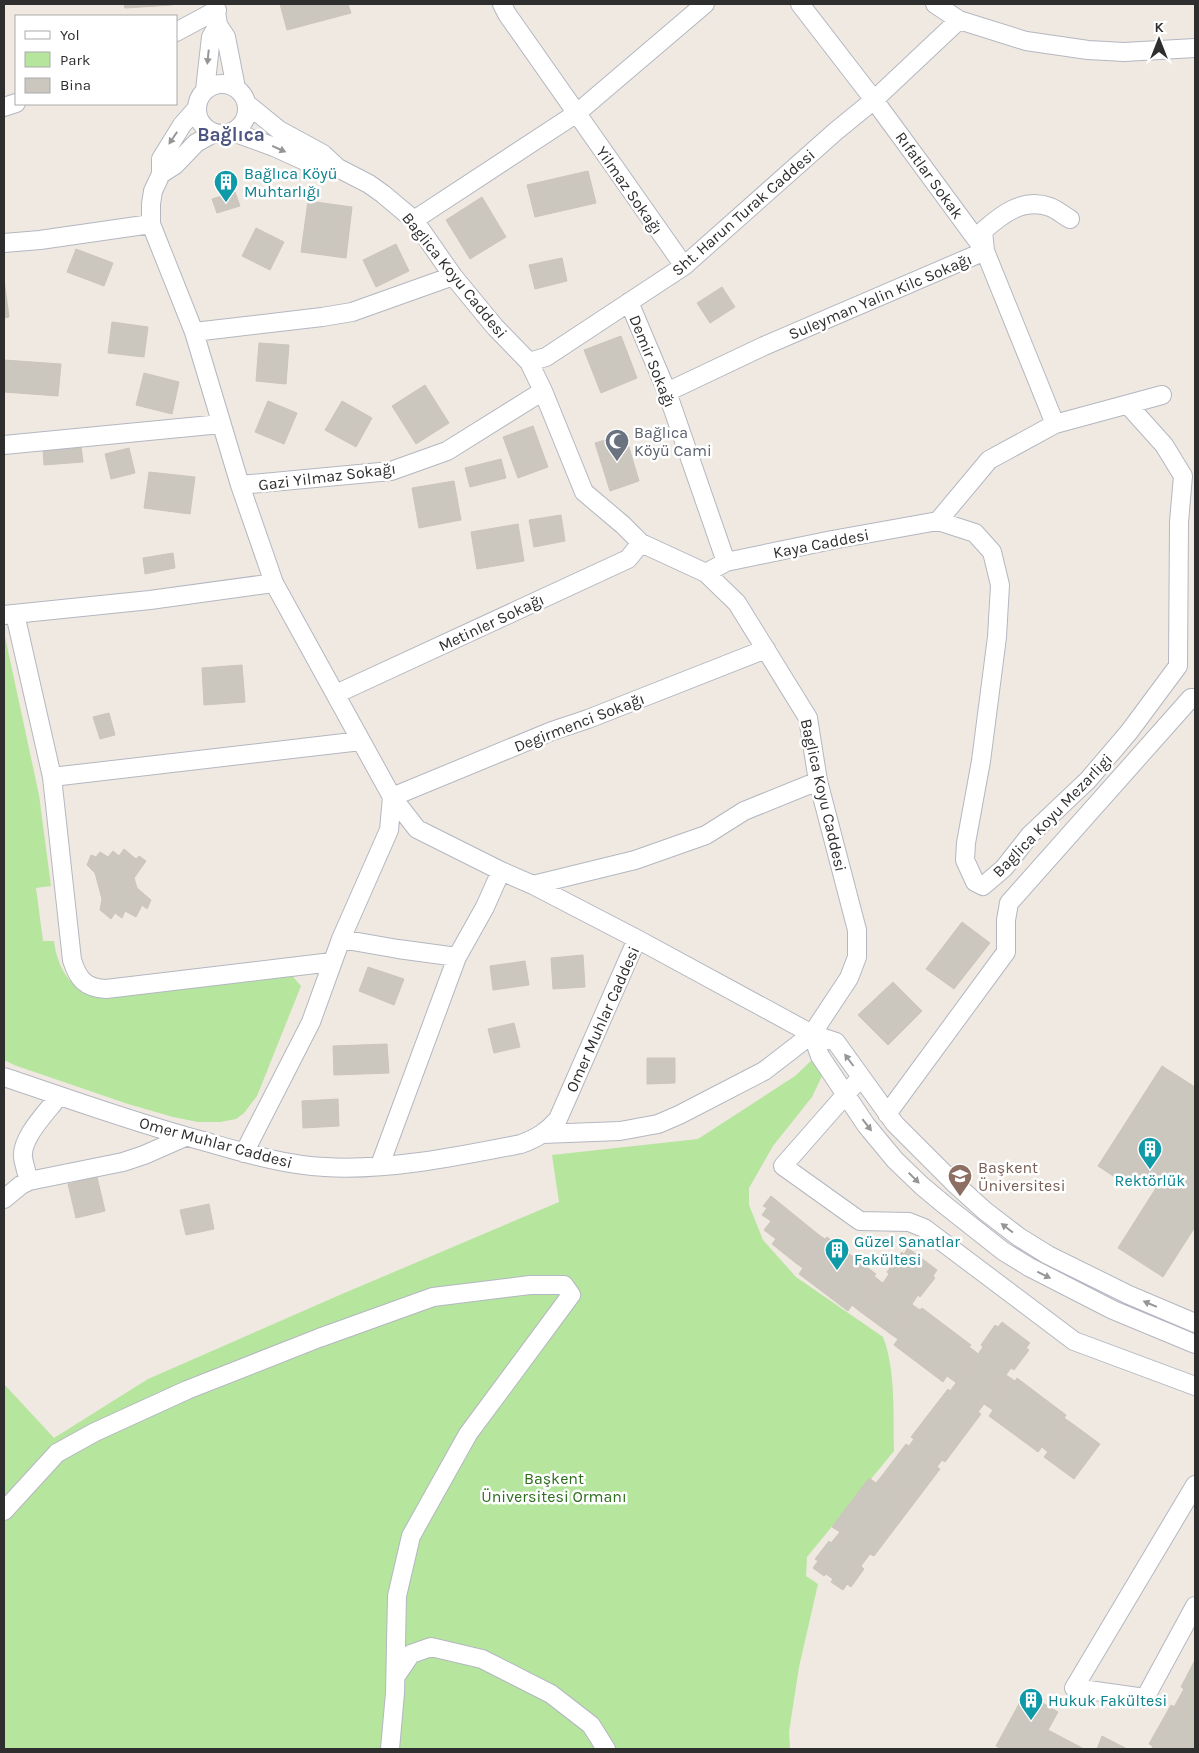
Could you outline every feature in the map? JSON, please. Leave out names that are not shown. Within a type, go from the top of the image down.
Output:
[{"type":"street","name":"Yilmaz Sokağı","points":[[502,4],[507,14],[684,266]]},
{"type":"street","points":[[414,220],[577,113],[704,4]]},
{"type":"street","name":"Rıfatlar Sokak","points":[[800,4],[874,100],[985,251]]},
{"type":"street","points":[[935,4],[959,20],[1026,41],[1088,50],[1124,52],[1195,48]]},
{"type":"street","points":[[178,31],[217,13]]},
{"type":"street","points":[[217,13],[226,36],[236,88]]},
{"type":"street","points":[[217,13],[211,37],[205,90],[198,101],[197,108],[203,126],[214,133],[233,132],[274,147],[318,167],[338,168]]},
{"type":"street","name":"Sht. Harun Turak Caddesi","points":[[529,362],[546,357],[684,266],[836,131],[874,100],[959,20]]},
{"type":"street","points":[[205,90],[217,85],[230,85],[236,88],[245,98],[247,104],[246,117],[243,123],[233,132]]},
{"type":"street","points":[[247,104],[279,130],[323,154],[338,168]]},
{"type":"street","points":[[197,108],[182,125],[161,159],[161,174],[153,191],[151,224],[194,332],[240,486],[274,583],[392,797],[417,829],[533,885],[812,1034],[836,1042],[895,1124],[954,1183],[1018,1237],[1048,1255],[1105,1284],[1195,1323]]},
{"type":"street","points":[[161,174],[175,165],[196,143],[214,133]]},
{"type":"street","name":"Baglica Koyu Caddesi","points":[[338,168],[369,184],[414,220],[453,276],[495,327],[529,362],[543,391],[584,492],[641,543],[706,573],[737,603],[808,718],[818,781],[857,930],[857,956],[848,978],[812,1034],[764,1071],[658,1124],[620,1131],[542,1134]]},
{"type":"street","name":"Suleyman Yalin Kilc Sokağı","points":[[667,392],[764,346],[985,251],[983,231],[1002,214],[1019,206],[1034,204],[1050,206],[1070,219]]},
{"type":"street","points":[[4,243],[40,240],[151,224]]},
{"type":"street","points":[[985,251],[1055,424]]},
{"type":"street","points":[[194,332],[352,312],[453,276]]},
{"type":"street","name":"Demir Sokağı","points":[[629,302],[667,392],[726,562]]},
{"type":"street","name":"Gazi Yilmaz Sokağı","points":[[240,486],[391,471],[447,451],[543,391]]},
{"type":"street","points":[[938,522],[989,460],[1055,424],[1162,395]]},
{"type":"street","name":"Baglica Koyu Mezarligi","points":[[938,522],[975,533],[992,552],[1000,585],[997,637],[965,860],[975,882],[983,886],[1004,868],[1030,835],[1088,780],[1129,732],[1178,666],[1179,522],[1183,476],[1164,445],[1128,405]]},
{"type":"street","points":[[4,444],[221,424]]},
{"type":"street","name":"Kaya Caddesi","points":[[706,573],[726,562],[832,540],[938,522]]},
{"type":"street","name":"Metinler Sokağı","points":[[336,694],[628,559],[641,543]]},
{"type":"street","points":[[274,583],[150,600],[9,614],[52,777],[72,960],[81,980],[94,988],[126,988],[332,962]]},
{"type":"street","name":"Degirmenci Sokağı","points":[[392,797],[552,731],[588,719],[766,649]]},
{"type":"street","points":[[887,1114],[1006,952],[1006,920],[1009,903],[1191,698],[1195,698]]},
{"type":"street","points":[[52,777],[361,741]]},
{"type":"street","points":[[533,885],[635,860],[706,835],[744,811],[818,781]]},
{"type":"street","points":[[244,1153],[311,1022],[341,939],[389,830],[392,797]]},
{"type":"street","points":[[380,1166],[457,956],[485,907],[501,871]]},
{"type":"street","points":[[341,939],[398,949],[457,956]]},
{"type":"street","name":"Omer Muhlar Caddesi","points":[[4,1077],[185,1137],[244,1153],[299,1164],[326,1167],[380,1166],[521,1144],[549,1130],[558,1118],[637,939]]},
{"type":"street","points":[[812,1034],[820,1056],[845,1096],[890,1154],[922,1186],[1003,1251],[1029,1267],[1113,1310],[1195,1344]]},
{"type":"street","points":[[862,1077],[783,1166],[860,1221],[909,1222],[924,1228],[1074,1341],[1195,1386]]},
{"type":"street","points":[[30,1181],[23,1158],[25,1144],[59,1096]]},
{"type":"street","points":[[4,1199],[21,1185],[30,1181],[123,1162],[185,1137]]},
{"type":"street","points":[[4,1511],[57,1453],[95,1432],[186,1390],[319,1338],[433,1297],[530,1285],[564,1285],[571,1295],[568,1300],[468,1434],[411,1536],[397,1596],[396,1677],[390,1749]]},
{"type":"street","points":[[1195,1485],[1074,1688],[1145,1698],[1195,1606]]},
{"type":"street","points":[[396,1677],[411,1654],[431,1647],[482,1660],[551,1694],[590,1725],[606,1749]]},
{"type":"green space","points":[[4,632],[39,795],[51,886],[36,888],[43,941],[54,941],[61,967],[70,981],[76,987],[92,995],[289,972],[301,986],[257,1096],[244,1113],[236,1119],[220,1122],[198,1122],[173,1117],[128,1104],[4,1060]]},
{"type":"green space","name":"Başkent Üniversitesi Ormanı","points":[[812,1060],[819,1068],[822,1076],[812,1097],[773,1146],[749,1188],[749,1205],[763,1240],[796,1277],[883,1337],[892,1378],[894,1451],[807,1557],[806,1576],[818,1584],[799,1667],[789,1732],[790,1749],[4,1749],[4,1384],[54,1438],[148,1379],[559,1202],[552,1155],[698,1139],[795,1076]]},
{"type":"building","points":[[124,4],[172,4],[172,5],[125,8]]},
{"type":"building","points":[[280,4],[348,4],[351,13],[287,30]]},
{"type":"building","points":[[588,171],[596,203],[535,217],[527,185]]},
{"type":"building","name":"Bağlıca Köyü Muhtarlığı","points":[[235,192],[240,206],[217,213],[212,199]]},
{"type":"building","points":[[482,197],[506,237],[470,259],[446,220]]},
{"type":"building","points":[[308,201],[352,207],[346,258],[301,252]]},
{"type":"building","points":[[256,228],[284,242],[270,270],[242,256]]},
{"type":"building","points":[[396,244],[409,271],[376,287],[363,260]]},
{"type":"building","points":[[76,249],[113,263],[104,286],[67,272]]},
{"type":"building","points":[[562,258],[567,281],[535,289],[529,265]]},
{"type":"building","points":[[4,279],[9,317],[4,318]]},
{"type":"building","points":[[722,287],[735,307],[710,323],[697,303]]},
{"type":"building","points":[[112,322],[148,327],[144,357],[108,353]]},
{"type":"building","points":[[621,336],[637,378],[601,393],[584,350]]},
{"type":"building","points":[[259,343],[289,345],[286,384],[256,381]]},
{"type":"building","points":[[4,360],[61,364],[58,396],[4,392]]},
{"type":"building","points":[[144,373],[179,382],[172,414],[136,405]]},
{"type":"building","points":[[425,385],[449,423],[416,444],[392,406]]},
{"type":"building","points":[[268,401],[297,413],[284,444],[255,432]]},
{"type":"building","points":[[342,401],[372,418],[356,447],[325,430]]},
{"type":"building","points":[[533,426],[548,467],[518,478],[503,437]]},
{"type":"building","name":"Bağlıca Köyü Cami","points":[[625,434],[639,481],[610,491],[595,443]]},
{"type":"building","points":[[81,446],[83,462],[44,465],[43,449]]},
{"type":"building","points":[[129,448],[135,473],[111,479],[105,454]]},
{"type":"building","points":[[501,459],[506,478],[470,487],[465,468]]},
{"type":"building","points":[[149,472],[195,477],[190,514],[144,508]]},
{"type":"building","points":[[454,481],[461,520],[419,528],[412,488]]},
{"type":"building","points":[[561,515],[565,541],[534,547],[529,520]]},
{"type":"building","points":[[518,524],[524,561],[477,569],[471,532]]},
{"type":"building","points":[[173,553],[175,568],[145,574],[143,558]]},
{"type":"building","points":[[242,665],[245,702],[204,705],[202,668]]},
{"type":"building","points":[[109,713],[115,735],[100,739],[93,717]]},
{"type":"building","points":[[124,849],[136,859],[139,856],[146,861],[134,878],[137,888],[151,900],[147,909],[142,905],[136,917],[125,911],[122,918],[115,913],[111,919],[100,910],[102,899],[95,873],[87,865],[91,855],[96,857],[100,852],[108,857],[113,851],[119,856]]},
{"type":"building","points":[[962,922],[990,943],[954,989],[926,969]]},
{"type":"building","points":[[583,955],[585,987],[553,989],[551,958]]},
{"type":"building","points":[[525,961],[529,985],[493,990],[490,966]]},
{"type":"building","points":[[368,967],[404,979],[394,1005],[359,991]]},
{"type":"building","points":[[893,982],[922,1011],[888,1045],[858,1015]]},
{"type":"building","points":[[514,1023],[520,1047],[494,1053],[488,1029]]},
{"type":"building","points":[[387,1044],[389,1073],[334,1075],[333,1046]]},
{"type":"building","points":[[647,1058],[675,1058],[675,1083],[647,1084]]},
{"type":"building","name":"Rektörlük","points":[[1162,1066],[1195,1087],[1195,1227],[1163,1277],[1118,1248],[1156,1188],[1134,1174],[1127,1185],[1098,1166]]},
{"type":"building","points":[[338,1099],[339,1126],[303,1128],[302,1101]]},
{"type":"building","points":[[97,1177],[105,1211],[76,1218],[68,1184]]},
{"type":"building","points":[[771,1196],[819,1235],[797,1264],[772,1244],[776,1239],[764,1230],[771,1221],[762,1215],[767,1208],[763,1206]]},
{"type":"building","points":[[209,1204],[214,1229],[186,1235],[180,1210]]},
{"type":"building","name":"Güzel Sanatlar Fakültesi","points":[[819,1235],[825,1239],[827,1237],[876,1274],[874,1276],[880,1281],[858,1310],[852,1305],[848,1311],[799,1274],[803,1268],[797,1264]]},
{"type":"building","points":[[908,1248],[937,1270],[933,1276],[935,1278],[920,1297],[918,1295],[912,1304],[914,1306],[892,1335],[858,1310],[880,1281],[883,1283],[889,1274],[887,1272],[902,1252],[904,1254]]},
{"type":"building","points":[[914,1306],[920,1310],[922,1308],[971,1345],[969,1347],[976,1352],[954,1381],[947,1376],[943,1382],[894,1345],[898,1339],[892,1335]]},
{"type":"building","points":[[1002,1322],[1030,1343],[1026,1348],[1029,1350],[1014,1370],[1011,1368],[1006,1375],[1009,1377],[987,1406],[984,1404],[978,1412],[981,1414],[945,1462],[942,1460],[937,1467],[940,1469],[915,1502],[881,1477],[906,1444],[909,1446],[914,1439],[911,1437],[948,1389],[950,1391],[956,1383],[954,1381],[976,1352],[978,1354],[983,1347],[981,1345],[995,1325],[998,1327]]},
{"type":"building","points":[[1009,1377],[1015,1381],[1017,1378],[1066,1415],[1064,1418],[1070,1422],[1048,1452],[1042,1447],[1038,1452],[989,1416],[993,1410],[987,1406]]},
{"type":"building","points":[[1070,1422],[1100,1444],[1074,1479],[1044,1457]]},
{"type":"building","points":[[881,1477],[915,1502],[874,1556],[870,1554],[861,1566],[864,1569],[851,1587],[847,1584],[843,1590],[831,1582],[833,1579],[826,1574],[824,1576],[813,1568],[818,1561],[815,1559],[829,1541],[831,1543],[840,1532],[832,1527],[869,1478],[876,1483]]},
{"type":"building","points":[[1195,1660],[1195,1718],[1174,1707],[1184,1689],[1181,1687]]},
{"type":"building","name":"Hukuk Fakültesi","points":[[1025,1693],[1058,1712],[1048,1730],[1084,1749],[1002,1749],[996,1746]]},
{"type":"building","points":[[1171,1705],[1195,1718],[1195,1749],[1151,1749],[1153,1746],[1149,1744]]},
{"type":"building","name":"Hukuk Fakültesi","points":[[1102,1736],[1127,1749],[1097,1749]]},
{"type":"place","name":"Bağlıca Köyü Muhtarlığı","points":[[226,203]]},
{"type":"place","name":"Bağlıca Köyü Cami","points":[[617,462]]},
{"type":"place","name":"Rektörlük","points":[[1150,1170]]},
{"type":"place","name":"Başkent Üniversitesi","points":[[960,1197]]},
{"type":"place","name":"Güzel Sanatlar Fakültesi","points":[[837,1271]]},
{"type":"place","name":"Hukuk Fakültesi","points":[[1031,1721]]},
{"type":"district","name":"Bağlıca","points":[[231,134]]}]
